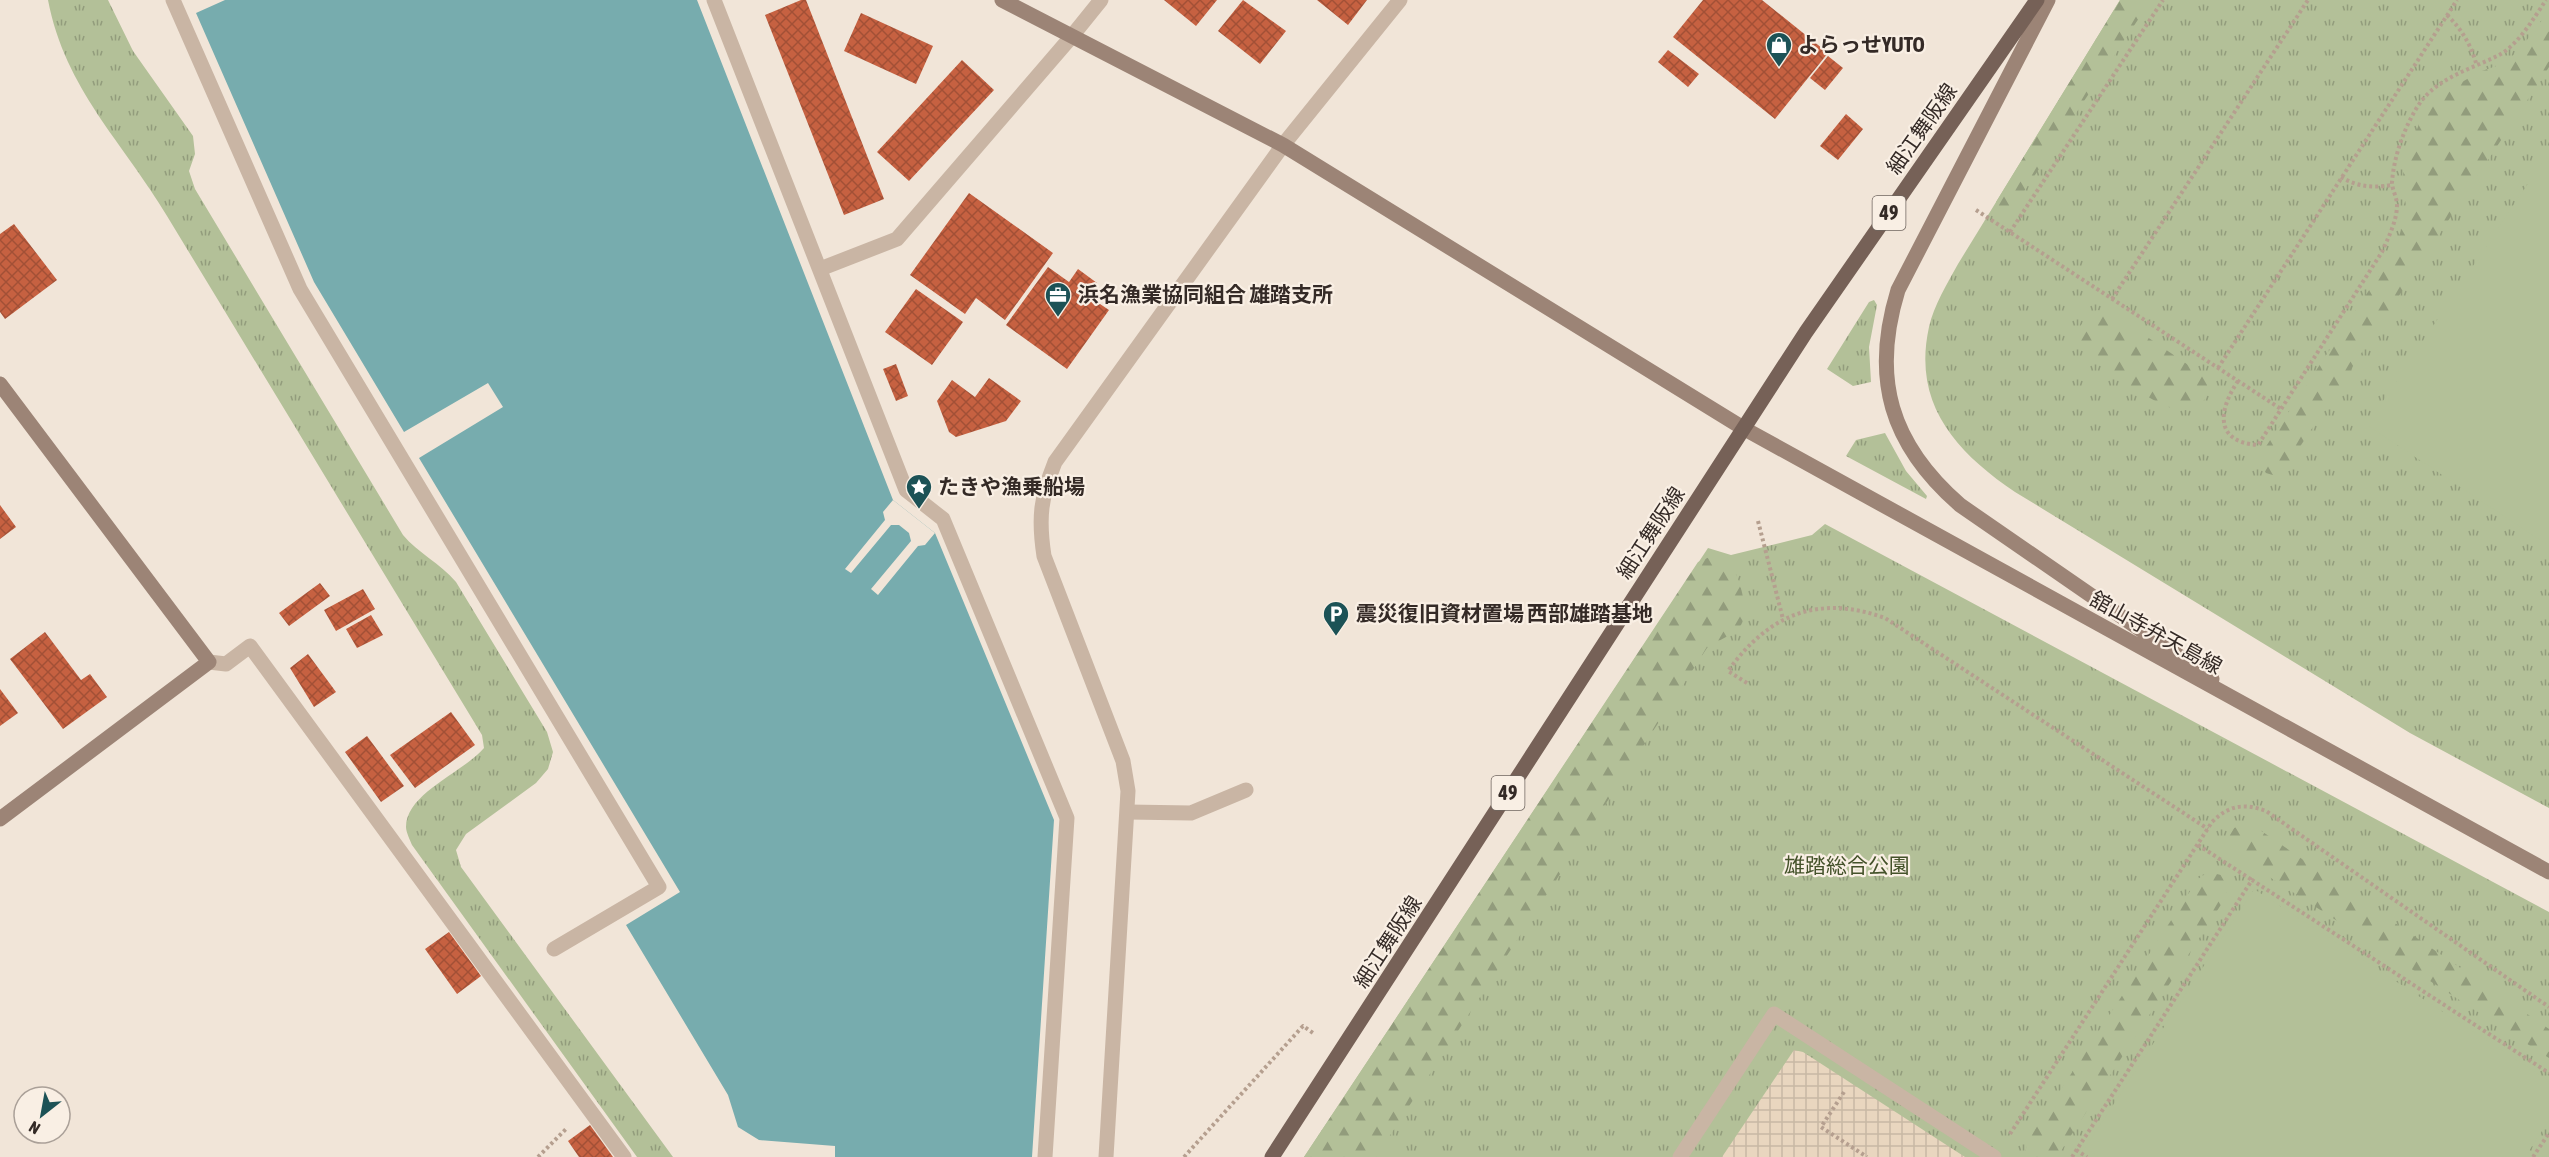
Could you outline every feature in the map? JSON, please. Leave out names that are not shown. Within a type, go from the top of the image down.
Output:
[{"type":"main road","name":"舘山寺弁天島線","points":[[1002,0],[1283,146],[1743,428],[2283,728],[2549,872]]},
{"type":"main road","name":"細江舞阪線","points":[[1272,1157],[1806,332],[2037,0]]},
{"type":"main road","points":[[2048,0],[1898,290],[1889,319],[1885,348],[1886,378],[1892,408],[1903,436],[1919,462],[1938,485],[1960,505],[2283,728]]},
{"type":"main road","points":[[0,384],[209,662],[0,819]]},
{"type":"street","points":[[173,0],[300,290],[659,887],[554,949]]},
{"type":"street","points":[[714,0],[906,490],[943,519],[1066,818],[1045,1157]]},
{"type":"street","points":[[819,268],[897,239],[1101,0]]},
{"type":"street","points":[[1106,1157],[1128,790],[1123,761],[1044,556],[1039,525],[1042,494],[1055,462],[1283,146],[1400,0]]},
{"type":"street","points":[[209,662],[226,664],[250,646],[624,1157]]},
{"type":"street","points":[[1128,812],[1191,813],[1246,790]]},
{"type":"street","points":[[1680,1157],[1774,1014],[1994,1157]]},
{"type":"path","points":[[2010,231],[2163,0]]},
{"type":"path","points":[[2112,299],[2308,0]]},
{"type":"path","points":[[2218,368],[2457,0]]},
{"type":"path","points":[[2238,381],[2223,406],[2223,418],[2227,429],[2235,439],[2246,444],[2258,445],[2382,252],[2393,225],[2397,205],[2392,185],[2396,157],[2403,133],[2416,107],[2433,89],[2476,63],[2500,55],[2534,19],[2546,0]]},
{"type":"path","points":[[2447,15],[2460,27],[2470,43],[2476,63]]},
{"type":"path","points":[[2341,177],[2356,186],[2392,185]]},
{"type":"path","points":[[1976,210],[2281,410]]},
{"type":"path","points":[[1758,521],[1783,619]]},
{"type":"path","points":[[1747,683],[1728,670],[1744,648],[1760,633],[1783,619],[1821,608],[1864,611],[1885,618],[2208,829]]},
{"type":"path","points":[[2008,1138],[2208,829],[2223,812],[2237,806],[2252,806],[2266,811],[2549,1007]]},
{"type":"path","points":[[2198,845],[2549,1073]]},
{"type":"path","points":[[2072,1157],[2252,880]]},
{"type":"path","points":[[1184,1157],[1303,1026],[1313,1033]]},
{"type":"path","points":[[1859,1069],[1821,1127],[1867,1157]]},
{"type":"path","points":[[538,1157],[588,1107]]},
{"type":"path","points":[[2533,1157],[2549,1133]]},
{"type":"path","points":[[2076,1150],[2088,1157]]},
{"type":"green space","points":[[48,0],[108,0],[133,51],[193,136],[195,154],[189,171],[195,189],[403,535],[456,582],[547,732],[553,752],[548,769],[536,783],[466,834],[456,850],[461,867],[673,1157],[637,1157],[412,845],[406,827],[415,804],[425,793],[484,748],[482,735],[167,216],[97,114],[68,61],[56,32]]},
{"type":"green space","points":[[2120,0],[2549,0],[2549,808],[2410,733],[2015,492],[1974,460],[1957,443],[1943,423],[1933,402],[1927,380],[1925,355],[1934,311],[1958,264]]},
{"type":"green space","points":[[2120,0],[2151,0],[2025,190],[2007,211],[1998,212],[1996,202]]},
{"type":"green space","points":[[2549,11],[2549,67],[2284,471],[2276,476],[2266,473],[2259,463],[2261,454],[2391,257],[2402,228],[2406,205],[2402,185],[2405,159],[2424,112],[2457,85],[2479,72],[2505,63],[2520,49]]},
{"type":"green space","points":[[2549,152],[2549,546],[2367,425]]},
{"type":"green space","points":[[1874,300],[1877,305],[1869,347],[1871,382],[1853,386],[1827,369],[1869,302]]},
{"type":"green space","points":[[2097,310],[2112,313],[2206,377],[2207,393],[2202,403],[2188,410],[2171,408],[2129,385],[2091,356],[2082,346],[2078,330],[2085,319]]},
{"type":"green space","points":[[1885,433],[1906,471],[1927,496],[1926,499],[1846,456],[1856,440]]},
{"type":"green space","name":"雄踏総合公園","points":[[1825,524],[2549,912],[2549,1157],[1304,1157],[1708,548],[1731,555],[1812,535]]},
{"type":"green space","points":[[1712,556],[1724,559],[1739,581],[1744,601],[1741,625],[1734,632],[1707,648],[1376,1157],[1304,1157],[1698,562]]},
{"type":"green space","points":[[2245,824],[2257,828],[2549,1029],[2549,1058],[2240,858],[2231,848],[2228,837],[2234,828]]},
{"type":"green space","points":[[2208,872],[2221,875],[2228,886],[2226,897],[2057,1157],[2028,1157],[2025,1153],[2028,1140],[2198,879]]},
{"type":"green space","points":[[2254,889],[2549,1081],[2549,1120],[2525,1157],[2099,1157],[2085,1148]]},
{"type":"shaded area","points":[[1794,1050],[1803,1052],[1965,1157],[1722,1157]]},
{"type":"water","points":[[225,0],[697,0],[893,500],[935,533],[1054,820],[1032,1157],[835,1157],[835,1146],[759,1140],[738,1127],[728,1095],[626,925],[680,892],[419,458],[503,407],[488,383],[404,432],[314,282],[196,13]]},
{"type":"pier","points":[[893,500],[935,533],[925,545],[918,546],[878,595],[871,589],[911,541],[909,533],[899,525],[891,525],[851,573],[845,569],[885,520],[883,512]]},
{"type":"building","points":[[806,0],[884,199],[844,215],[765,15]]},
{"type":"building","points":[[1164,0],[1217,0],[1196,26]]},
{"type":"building","points":[[1243,0],[1286,31],[1260,64],[1218,31]]},
{"type":"building","points":[[1317,0],[1367,0],[1348,25]]},
{"type":"building","points":[[1703,0],[1762,0],[1828,53],[1775,119],[1673,37]]},
{"type":"building","points":[[861,13],[933,46],[916,84],[844,51]]},
{"type":"building","points":[[1668,50],[1699,74],[1688,87],[1658,62]]},
{"type":"building","points":[[1828,56],[1843,68],[1825,90],[1810,78]]},
{"type":"building","points":[[962,60],[994,90],[909,181],[877,152]]},
{"type":"building","points":[[1846,114],[1863,129],[1838,160],[1820,146]]},
{"type":"building","points":[[969,193],[1053,253],[1005,320],[976,298],[965,314],[910,275]]},
{"type":"building","points":[[14,224],[57,280],[5,319],[0,312],[0,234]]},
{"type":"building","name":"浜名漁業協同組合 雄踏支所","points":[[1048,267],[1069,282],[1078,269],[1097,283],[1088,296],[1109,310],[1067,369],[1006,325]]},
{"type":"building","points":[[916,289],[963,322],[932,365],[885,332]]},
{"type":"building","points":[[896,364],[908,396],[896,401],[883,369]]},
{"type":"building","points":[[989,378],[1021,401],[1006,421],[956,437],[949,432],[937,401],[952,380],[975,397]]},
{"type":"building","points":[[0,505],[16,527],[0,539]]},
{"type":"building","points":[[320,583],[330,596],[289,626],[279,613]]},
{"type":"building","points":[[363,589],[375,609],[336,631],[324,610]]},
{"type":"building","points":[[371,615],[383,635],[357,648],[346,629]]},
{"type":"building","points":[[45,632],[81,680],[90,674],[107,697],[63,729],[10,659]]},
{"type":"building","points":[[308,654],[336,692],[314,707],[290,668]]},
{"type":"building","points":[[0,689],[18,713],[0,726]]},
{"type":"building","points":[[451,712],[475,745],[415,788],[390,755]]},
{"type":"building","points":[[367,736],[404,786],[381,802],[345,752]]},
{"type":"building","points":[[449,932],[481,976],[457,994],[425,949]]},
{"type":"building","points":[[590,1125],[613,1157],[579,1157],[568,1141]]},
{"type":"place","name":"よらっせYUTO","points":[[1779,68]]},
{"type":"place","name":"浜名漁業協同組合 雄踏支所","points":[[1058,318]]},
{"type":"place","name":"たきや漁乗船場","points":[[919,510]]},
{"type":"place","name":"震災復旧資材置場 西部雄踏基地","points":[[1336,637]]}]
